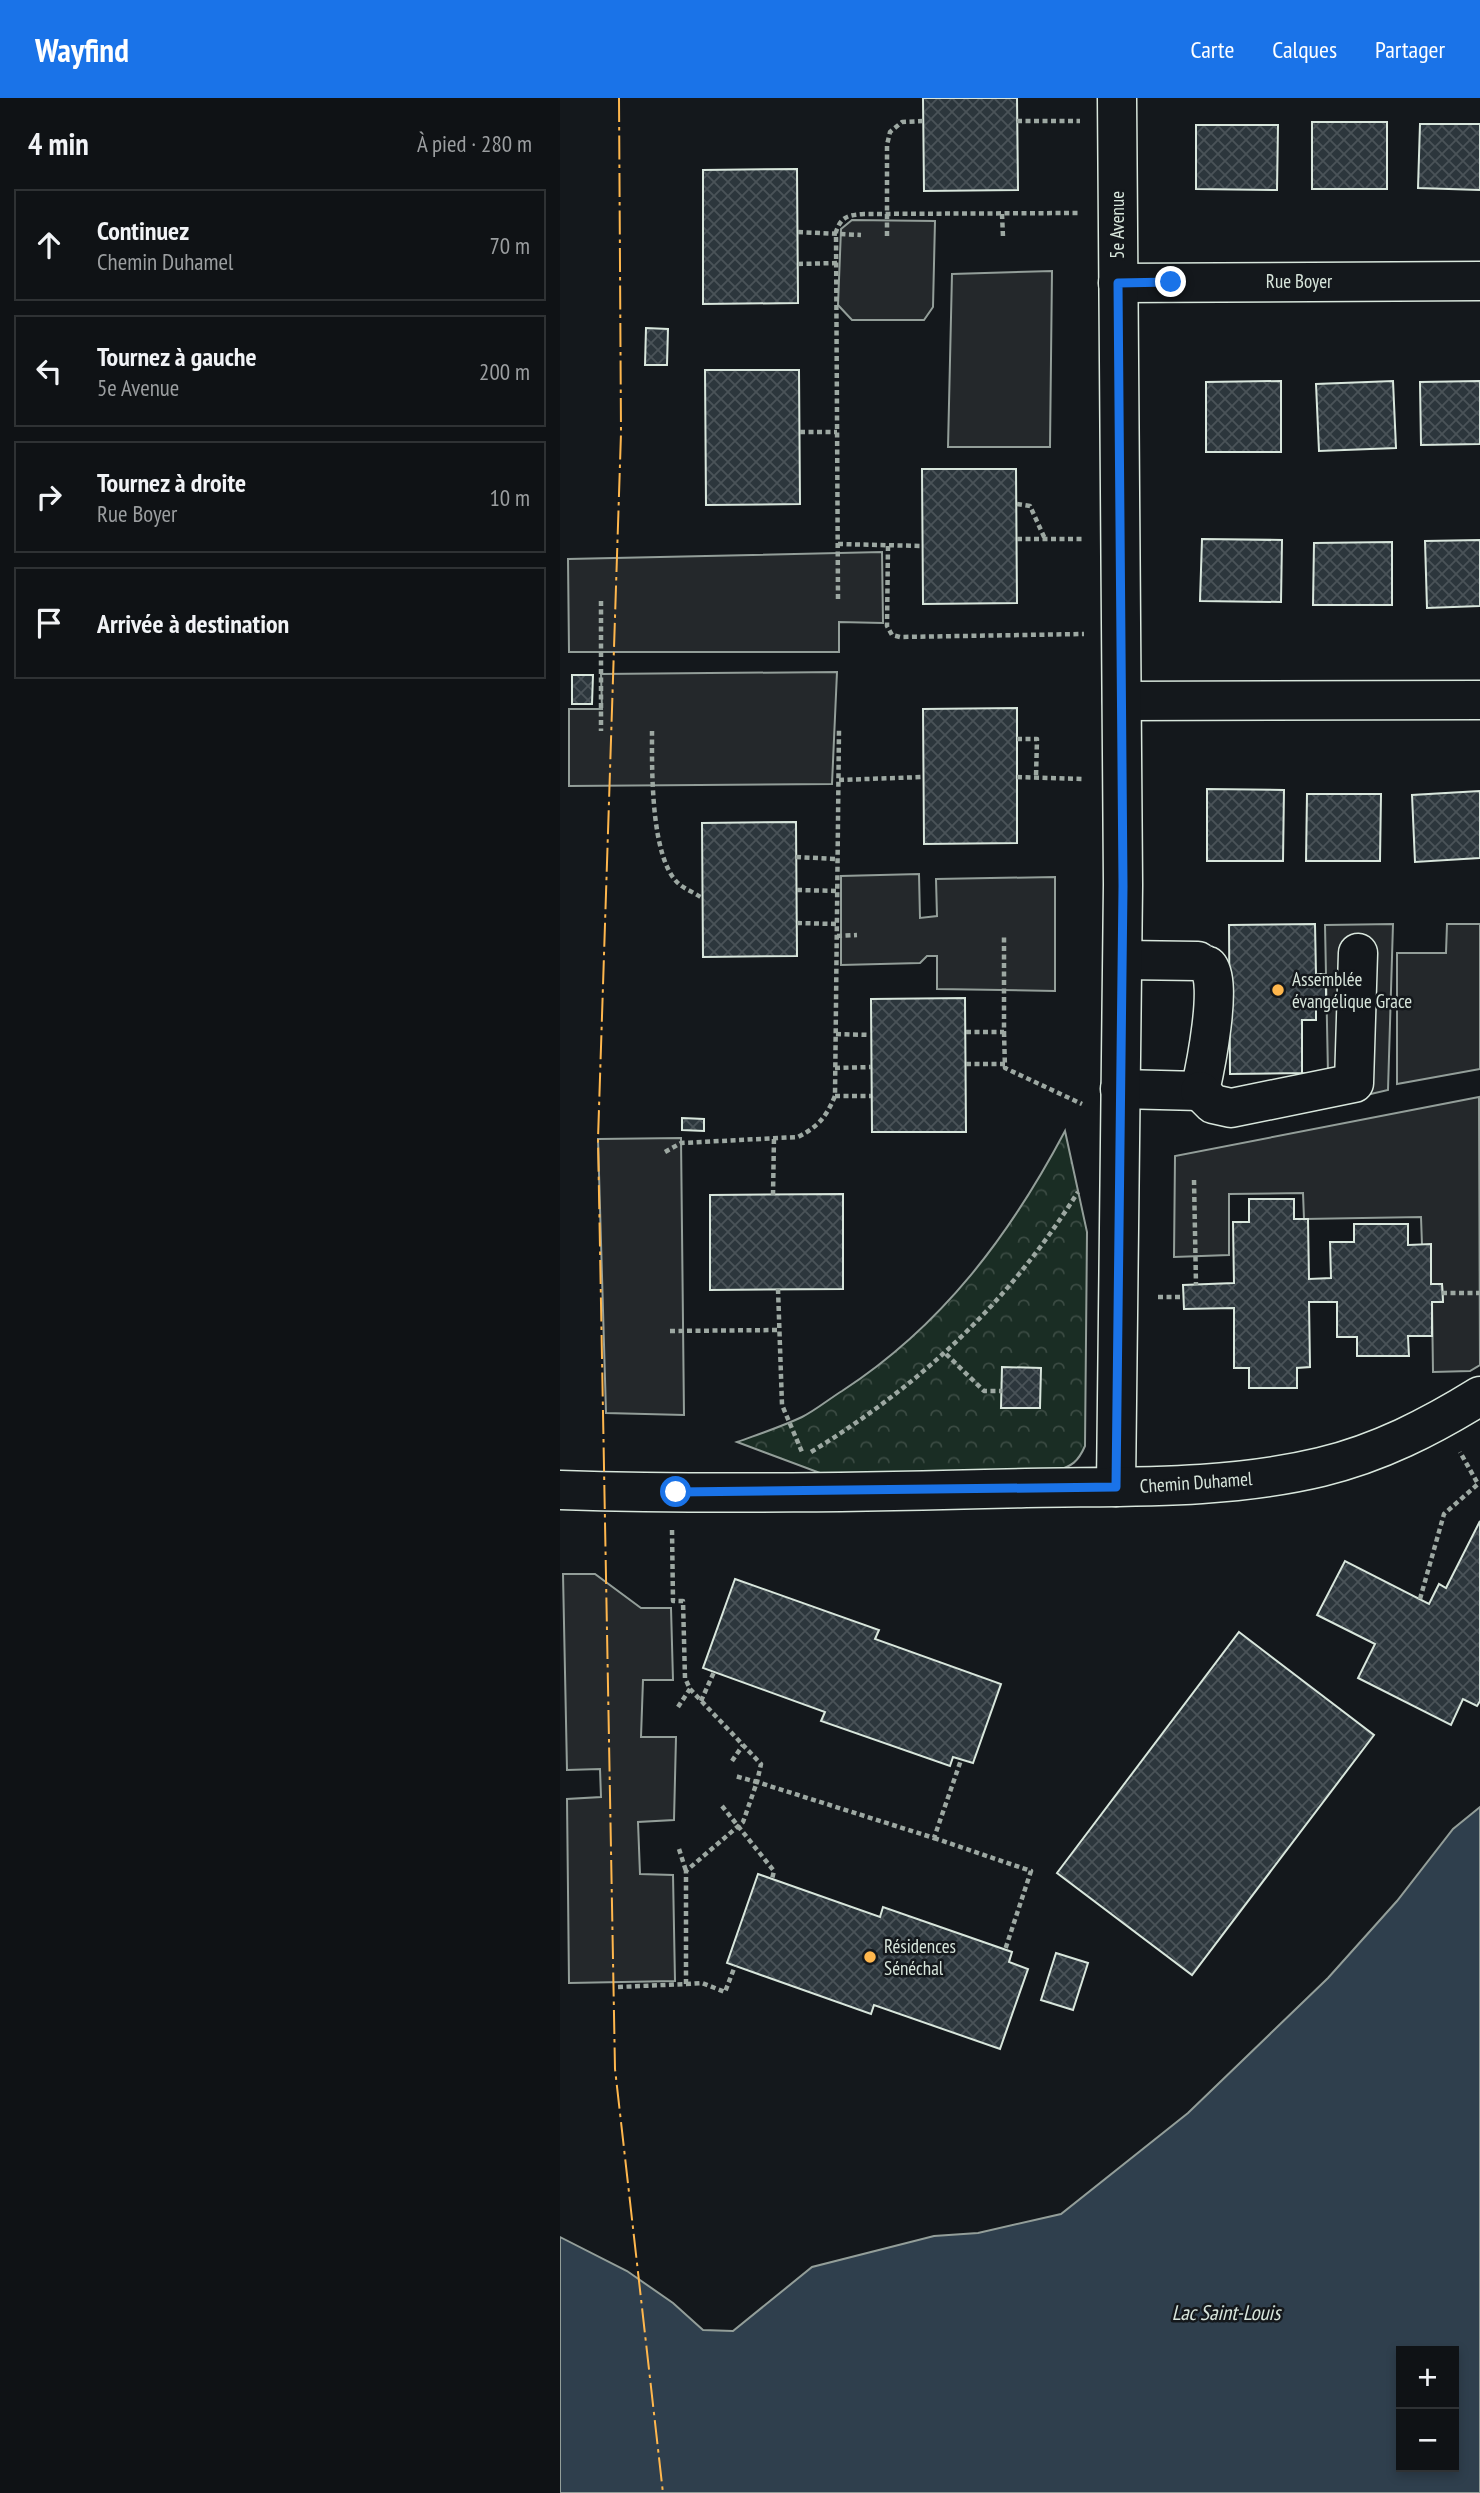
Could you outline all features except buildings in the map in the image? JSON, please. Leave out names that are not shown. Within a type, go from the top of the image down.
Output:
[{"type":"street","name":"5e Avenue","points":[[1116,1487],[1123,960],[1117,110]]},
{"type":"street","name":"Rue Boyer","points":[[1118,283],[1480,281]]},
{"type":"street","points":[[1122,701],[1480,700]]},
{"type":"street","points":[[1120,1101],[1200,1091],[1222,1109],[1354,1083],[1358,953]]},
{"type":"street","points":[[1123,960],[1198,961],[1208,966],[1212,976],[1211,1038],[1200,1091]]},
{"type":"street","name":"Chemin Duhamel","points":[[560,1490],[897,1491],[1171,1486],[1290,1474],[1367,1454],[1442,1419],[1480,1396]]},
{"type":"path","points":[[1017,121],[1117,110]]},
{"type":"path","points":[[887,236],[890,132],[902,122],[923,121]]},
{"type":"path","points":[[1002,213],[1003,237]]},
{"type":"path","points":[[838,599],[836,232],[839,222],[849,215],[1117,214]]},
{"type":"path","points":[[798,232],[861,235]]},
{"type":"path","points":[[798,264],[836,263]]},
{"type":"path","points":[[800,432],[838,432]]},
{"type":"path","points":[[1017,504],[1030,506],[1045,539]]},
{"type":"path","points":[[1017,539],[1119,539]]},
{"type":"path","points":[[838,544],[922,546]]},
{"type":"path","points":[[888,546],[887,626],[892,635],[1120,633]]},
{"type":"path","points":[[601,601],[601,731]]},
{"type":"path","points":[[665,1152],[681,1143],[798,1137],[815,1128],[826,1117],[835,1096],[839,729]]},
{"type":"path","points":[[652,731],[652,786],[662,850],[677,883],[702,898]]},
{"type":"path","points":[[1017,739],[1037,739],[1036,777]]},
{"type":"path","points":[[839,780],[923,777]]},
{"type":"path","points":[[1017,777],[1123,780]]},
{"type":"path","points":[[796,857],[838,859]]},
{"type":"path","points":[[797,890],[838,891]]},
{"type":"path","points":[[796,923],[838,924]]},
{"type":"path","points":[[837,936],[857,935]]},
{"type":"path","points":[[1004,936],[1005,1068],[1075,1103],[1120,1101]]},
{"type":"path","points":[[966,1032],[1004,1032]]},
{"type":"path","points":[[836,1034],[871,1035]]},
{"type":"path","points":[[965,1064],[1005,1064]]},
{"type":"path","points":[[835,1068],[871,1067]]},
{"type":"path","points":[[835,1096],[871,1097]]},
{"type":"path","points":[[773,1195],[774,1138]]},
{"type":"path","points":[[1194,1180],[1196,1284]]},
{"type":"path","points":[[778,1289],[782,1405],[804,1456],[882,1406],[946,1354],[999,1299],[1048,1237],[1081,1188]]},
{"type":"path","points":[[1442,1293],[1480,1293]]},
{"type":"path","points":[[670,1331],[778,1330]]},
{"type":"path","points":[[946,1354],[984,1391],[1002,1391]]},
{"type":"path","points":[[1420,1599],[1444,1514],[1478,1484],[1442,1419]]},
{"type":"path","points":[[672,1528],[673,1601],[683,1601],[685,1678],[690,1689],[761,1764],[743,1822],[686,1871]]},
{"type":"path","points":[[701,1701],[714,1672]]},
{"type":"path","points":[[678,1707],[690,1689]]},
{"type":"path","points":[[732,1761],[743,1745]]},
{"type":"path","points":[[934,1838],[961,1760]]},
{"type":"path","points":[[735,1776],[1031,1871],[1005,1950]]},
{"type":"path","points":[[722,1806],[775,1871],[772,1879]]},
{"type":"path","points":[[679,1849],[686,1871],[686,1984]]},
{"type":"path","points":[[618,1987],[702,1983],[725,1992],[735,1966]]},
{"type":"green space","points":[[1065,1131],[1087,1232],[1085,1446],[1074,1463],[1056,1471],[820,1473],[737,1442],[807,1414],[878,1365],[911,1338],[942,1308],[997,1242]]},
{"type":"shaded area","points":[[852,220],[935,221],[933,307],[924,320],[852,320],[838,305],[841,229]]},
{"type":"shaded area","points":[[1052,271],[1050,447],[948,447],[952,274]]},
{"type":"shaded area","points":[[882,552],[883,623],[839,622],[839,652],[569,652],[568,559]]},
{"type":"shaded area","points":[[837,672],[832,784],[569,786],[569,709],[602,709],[601,674]]},
{"type":"shaded area","points":[[919,874],[920,918],[937,916],[936,879],[1055,877],[1055,991],[937,989],[937,956],[927,956],[920,963],[841,965],[841,876]]},
{"type":"shaded area","points":[[1393,924],[1388,1090],[1311,1108],[1302,1073],[1328,1074],[1325,925]]},
{"type":"shaded area","points":[[1447,924],[1480,924],[1480,1069],[1397,1084],[1397,953],[1446,953]]},
{"type":"shaded area","points":[[1479,1097],[1480,1365],[1470,1371],[1433,1372],[1432,1302],[1443,1302],[1442,1284],[1431,1284],[1431,1245],[1422,1245],[1421,1217],[1304,1219],[1303,1193],[1229,1194],[1229,1255],[1174,1257],[1175,1156]]},
{"type":"shaded area","points":[[681,1138],[684,1415],[606,1413],[598,1139]]},
{"type":"shaded area","points":[[563,1574],[595,1574],[641,1608],[671,1608],[673,1680],[643,1680],[641,1737],[676,1737],[674,1820],[638,1822],[640,1874],[673,1875],[675,1981],[569,1983],[567,1799],[601,1797],[600,1769],[567,1770]]},
{"type":"water","name":"Lac Saint-Louis","points":[[1480,1807],[1480,2493],[560,2493],[560,2237],[627,2271],[673,2303],[703,2330],[733,2331],[812,2267],[934,2236],[978,2233],[1061,2214],[1188,2113],[1328,1978],[1397,1901],[1453,1829]]},
{"type":"power","points":[[619,98],[621,433],[598,1139],[615,2069],[663,2493]]},
{"type":"place","name":"Assemblée évangélique Grace","points":[[1278,990]]},
{"type":"place","name":"Résidences Sénéchal","points":[[870,1957]]},
{"type":"route","points":[[676,1492],[1116,1487],[1123,886],[1118,283],[1171,282]]}]
